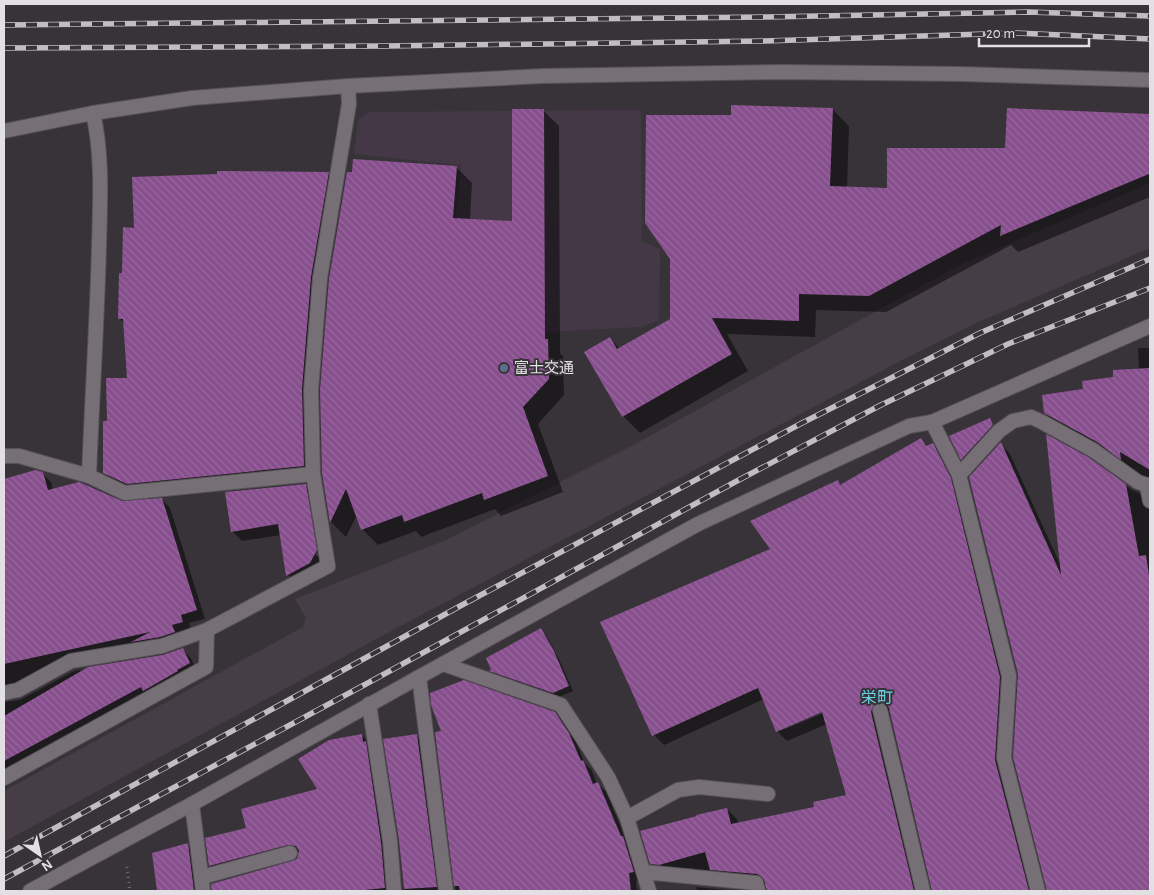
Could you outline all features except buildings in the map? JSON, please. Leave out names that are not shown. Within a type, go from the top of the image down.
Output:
[{"type":"street","points":[[4,131],[93,113],[192,98],[348,86],[543,76],[781,72],[960,74],[1150,80]]},
{"type":"street","points":[[4,693],[18,690],[71,661],[162,646],[207,630],[328,566],[313,474],[311,390],[320,278],[349,104],[348,86]]},
{"type":"street","points":[[89,476],[100,191],[97,129],[93,113]]},
{"type":"street","points":[[30,891],[192,804],[369,704],[698,524],[910,426],[932,422],[1150,326]]},
{"type":"street","points":[[959,475],[999,432],[1013,421],[1031,417],[1092,450],[1138,482],[1149,486],[1150,500]]},
{"type":"street","points":[[932,422],[959,475],[1009,676],[1004,758],[1038,891]]},
{"type":"street","points":[[4,456],[19,456],[89,476],[125,493],[313,474]]},
{"type":"street","points":[[4,778],[206,667],[207,630]]},
{"type":"street","points":[[443,664],[561,705],[608,777],[627,818],[649,891]]},
{"type":"street","points":[[418,677],[446,891]]},
{"type":"street","points":[[369,704],[390,841],[394,891]]},
{"type":"street","points":[[880,710],[923,891]]},
{"type":"street","points":[[627,818],[678,790],[699,787],[768,794]]},
{"type":"street","points":[[192,804],[203,891]]},
{"type":"street","points":[[202,877],[290,853]]},
{"type":"street","points":[[644,872],[756,883],[758,891]]},
{"type":"shaded area","name":"富士交通","points":[[641,110],[642,241],[660,249],[659,320],[641,327],[444,337],[461,165],[354,154],[358,120],[369,112]]},
{"type":"shaded area","points":[[1150,183],[1150,248],[974,324],[891,366],[393,630],[4,842],[4,791],[303,627],[306,618],[295,599],[446,540],[635,444],[960,265]]},
{"type":"railway","points":[[4,25],[766,17],[1028,12],[1150,16]]},
{"type":"railway","points":[[4,48],[385,46],[765,41],[1016,33],[1150,39]]},
{"type":"railway","points":[[4,856],[462,605],[802,423],[980,333],[1150,259]]},
{"type":"railway","points":[[4,879],[735,482],[879,406],[1008,344],[1150,288]]},
{"type":"place","name":"富士交通","points":[[504,368]]},
{"type":"district","name":"栄町","points":[[877,698]]}]
